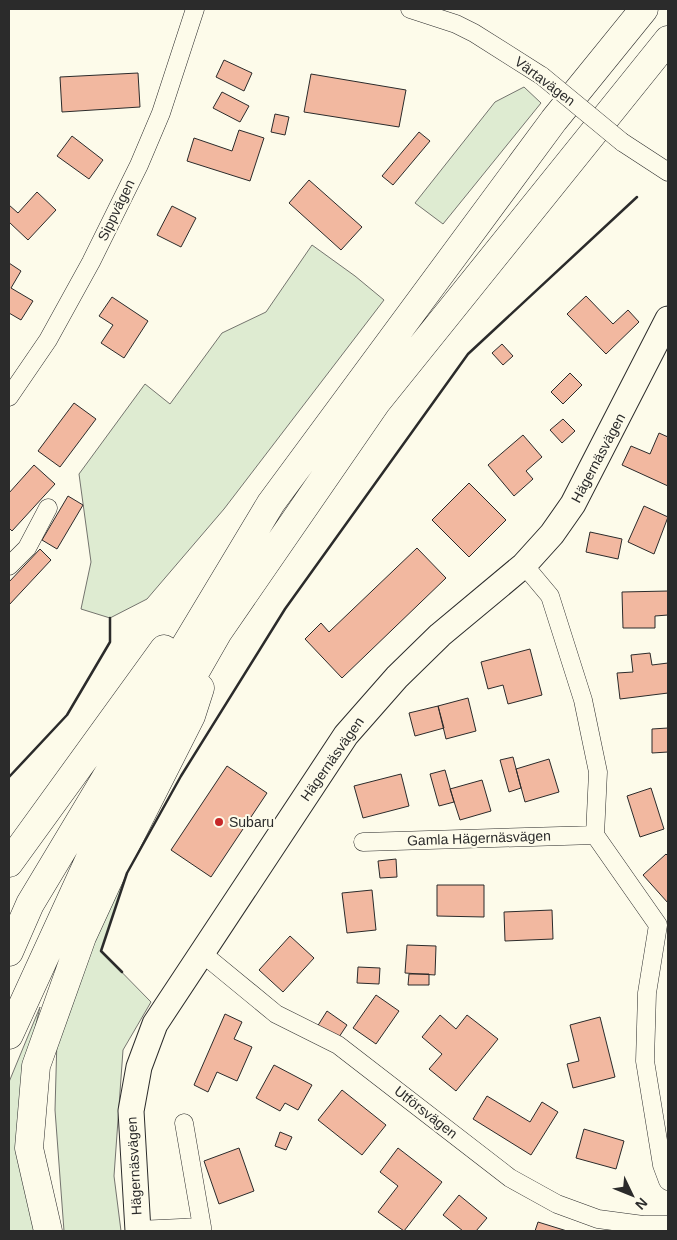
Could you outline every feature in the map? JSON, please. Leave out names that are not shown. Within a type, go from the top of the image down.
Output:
[{"type":"highway","points":[[9,863],[271,503],[554,120],[644,9]]},
{"type":"highway","points":[[9,1035],[96,845],[218,632],[376,402],[668,40]]},
{"type":"highway","points":[[9,952],[30,904],[271,503]]},
{"type":"highway","points":[[48,1231],[29,1148],[36,1066],[82,937],[111,874],[191,716],[218,632]]},
{"type":"street","name":"Sippvägen","points":[[9,397],[48,340],[139,165],[161,113],[195,9]]},
{"type":"street","name":"Värtavägen","points":[[410,9],[456,24],[474,33],[542,76],[622,142],[668,172]]},
{"type":"street","name":"Hägernäsvägen","points":[[138,1231],[131,1111],[138,1067],[155,1024],[346,735],[396,677],[440,635],[524,565],[552,534],[573,504],[665,333]]},
{"type":"street","points":[[9,566],[26,548],[48,508]]},
{"type":"street","points":[[524,565],[550,596],[583,700],[598,772],[595,835],[663,927],[646,993],[645,1061],[662,1165],[668,1181]]},
{"type":"street","name":"Gamla Hägernäsvägen","points":[[363,842],[595,835]]},
{"type":"street","name":"Utförsvägen","points":[[203,954],[276,1014],[338,1045],[510,1178],[557,1204],[598,1219],[643,1225],[668,1225]]},
{"type":"street","points":[[138,1231],[202,1229],[184,1123]]},
{"type":"green space","points":[[524,87],[541,103],[443,224],[415,203],[495,102]]},
{"type":"green space","points":[[312,245],[384,300],[224,509],[147,599],[110,618],[81,609],[91,562],[79,474],[145,384],[170,404],[222,333],[266,312]]},
{"type":"green space","points":[[123,866],[127,873],[101,951],[151,1002],[123,1050],[114,1176],[121,1231],[64,1231],[55,1110],[57,1038]]},
{"type":"green space","points":[[40,1007],[28,1059],[36,1231],[9,1231],[9,1082]]},
{"type":"building","points":[[224,60],[252,73],[244,91],[216,77]]},
{"type":"building","points":[[138,73],[140,107],[62,112],[60,77]]},
{"type":"building","points":[[311,74],[406,90],[399,127],[304,112]]},
{"type":"building","points":[[222,92],[249,106],[240,122],[213,108]]},
{"type":"building","points":[[275,114],[289,117],[285,135],[271,132]]},
{"type":"building","points":[[239,130],[264,138],[250,181],[187,161],[194,138],[232,151]]},
{"type":"building","points":[[419,132],[430,141],[393,185],[382,176]]},
{"type":"building","points":[[72,136],[103,160],[89,179],[57,156]]},
{"type":"building","points":[[309,180],[362,227],[341,250],[289,203]]},
{"type":"building","points":[[37,192],[56,210],[28,240],[9,222],[9,205],[18,213]]},
{"type":"building","points":[[172,206],[196,218],[181,247],[157,235]]},
{"type":"building","points":[[9,263],[21,271],[11,288],[33,301],[21,320],[9,313]]},
{"type":"building","points":[[586,296],[613,324],[628,310],[639,322],[606,354],[567,314]]},
{"type":"building","points":[[112,297],[148,321],[124,358],[101,343],[113,325],[99,316]]},
{"type":"building","points":[[502,344],[513,356],[503,365],[492,353]]},
{"type":"building","points":[[570,373],[582,385],[563,404],[551,392]]},
{"type":"building","points":[[74,403],[96,419],[60,467],[38,451]]},
{"type":"building","points":[[563,419],[575,431],[562,443],[550,430]]},
{"type":"building","points":[[659,433],[668,437],[668,486],[622,465],[631,446],[650,454]]},
{"type":"building","points":[[523,435],[542,457],[526,471],[533,479],[514,496],[488,465]]},
{"type":"building","points":[[34,465],[55,484],[12,531],[9,528],[9,493]]},
{"type":"building","points":[[469,483],[506,520],[469,557],[432,520]]},
{"type":"building","points":[[68,496],[83,505],[57,549],[42,540]]},
{"type":"building","points":[[644,506],[668,517],[654,554],[628,542]]},
{"type":"building","points":[[590,532],[622,539],[618,559],[586,552]]},
{"type":"building","points":[[417,548],[446,578],[342,678],[305,639],[321,623],[329,632]]},
{"type":"building","points":[[40,549],[51,560],[9,605],[9,582]]},
{"type":"building","points":[[668,591],[668,615],[655,616],[655,628],[623,628],[622,592]]},
{"type":"building","points":[[530,649],[542,695],[508,704],[503,685],[488,689],[481,662]]},
{"type":"building","points":[[650,653],[652,665],[668,663],[668,693],[620,699],[617,673],[633,672],[631,655]]},
{"type":"building","points":[[468,698],[476,731],[446,739],[438,706]]},
{"type":"building","points":[[438,706],[444,728],[415,736],[409,713]]},
{"type":"building","points":[[668,728],[668,752],[652,753],[652,729]]},
{"type":"building","points":[[513,757],[521,788],[509,792],[500,760]]},
{"type":"building","points":[[549,759],[559,792],[525,802],[516,769]]},
{"type":"building","name":"Subaru","points":[[227,766],[267,793],[211,877],[171,850]]},
{"type":"building","points":[[445,770],[454,802],[439,806],[430,774]]},
{"type":"building","points":[[401,774],[409,806],[363,818],[354,786]]},
{"type":"building","points":[[482,780],[491,811],[460,820],[450,789]]},
{"type":"building","points":[[651,788],[664,829],[640,837],[627,796]]},
{"type":"building","points":[[666,854],[668,856],[668,903],[643,875]]},
{"type":"building","points":[[396,859],[397,877],[380,878],[378,861]]},
{"type":"building","points":[[437,885],[484,885],[484,917],[437,916]]},
{"type":"building","points":[[372,890],[376,930],[347,933],[342,893]]},
{"type":"building","points":[[552,910],[553,939],[505,941],[504,912]]},
{"type":"building","points":[[290,936],[314,958],[283,992],[259,970]]},
{"type":"building","points":[[407,945],[436,946],[435,975],[405,973]]},
{"type":"building","points":[[358,967],[380,968],[379,984],[357,983]]},
{"type":"building","points":[[409,974],[429,974],[429,985],[408,985]]},
{"type":"building","points":[[376,995],[399,1011],[376,1044],[353,1028]]},
{"type":"building","points":[[327,1011],[347,1025],[337,1040],[317,1027]]},
{"type":"building","points":[[225,1014],[242,1022],[234,1039],[252,1047],[237,1081],[217,1072],[208,1092],[194,1085]]},
{"type":"building","points":[[440,1015],[456,1029],[467,1015],[498,1039],[456,1091],[429,1069],[442,1054],[422,1037]]},
{"type":"building","points":[[600,1017],[615,1077],[573,1088],[567,1064],[579,1061],[570,1025]]},
{"type":"building","points":[[274,1065],[312,1085],[298,1110],[285,1103],[280,1111],[256,1098]]},
{"type":"building","points":[[342,1090],[386,1125],[362,1155],[318,1120]]},
{"type":"building","points":[[487,1096],[530,1122],[542,1102],[558,1112],[531,1155],[473,1119]]},
{"type":"building","points":[[584,1129],[624,1141],[616,1169],[576,1158]]},
{"type":"building","points":[[280,1132],[292,1137],[286,1150],[275,1146]]},
{"type":"building","points":[[239,1148],[254,1191],[219,1204],[204,1161]]},
{"type":"building","points":[[398,1148],[442,1182],[404,1231],[378,1212],[398,1186],[380,1172]]},
{"type":"building","points":[[459,1195],[487,1218],[476,1231],[463,1231],[443,1215]]},
{"type":"building","points":[[538,1222],[567,1231],[535,1231]]},
{"type":"wall","points":[[122,972],[101,951],[127,873],[181,776],[285,609],[468,354],[637,197]]},
{"type":"wall","points":[[9,777],[67,715],[110,642],[110,618]]},
{"type":"place","name":"Subaru","points":[[219,822]]}]
